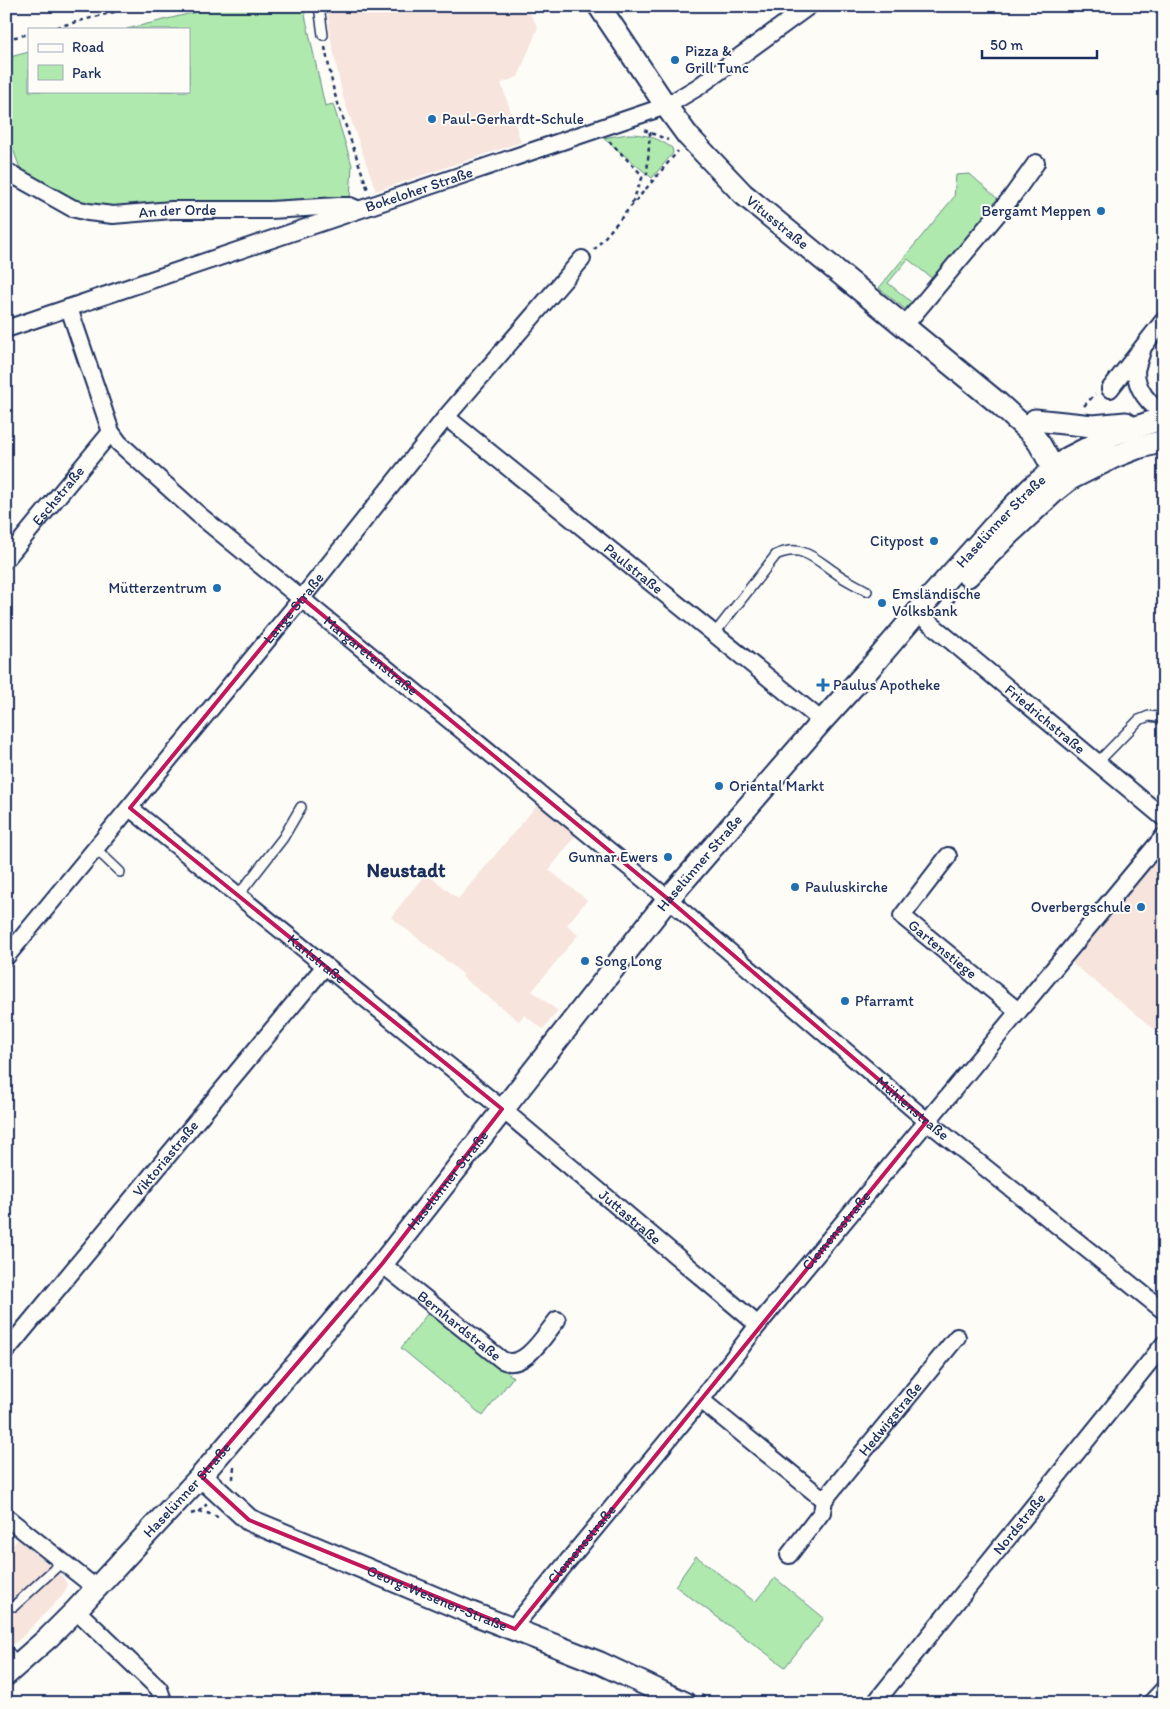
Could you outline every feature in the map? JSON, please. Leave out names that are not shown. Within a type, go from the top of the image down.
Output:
[{"type":"street","name":"Vitusstraße","points":[[599,6],[666,106],[698,148],[743,194],[998,403],[1031,433],[1064,468]]},
{"type":"street","name":"Bokeloher Straße","points":[[6,329],[666,106],[698,87],[809,6]]},
{"type":"street","points":[[904,326],[1011,198],[1036,163]]},
{"type":"street","name":"An der Orde","points":[[6,171],[72,208],[113,216],[172,210],[270,210],[350,206],[359,211]]},
{"type":"street","name":"Lange Straße","points":[[6,957],[302,598],[446,417],[582,259]]},
{"type":"street","name":"Margaretenstraße","points":[[69,308],[111,432],[119,443],[199,514],[668,899]]},
{"type":"street","points":[[1110,389],[1164,320]]},
{"type":"street","points":[[1143,346],[1136,371],[1142,393],[1154,406],[1164,412]]},
{"type":"street","points":[[998,403],[1035,420],[1054,433],[1064,468]]},
{"type":"street","name":"Paulstraße","points":[[446,417],[822,721]]},
{"type":"street","points":[[1035,420],[1093,426],[1164,417]]},
{"type":"street","name":"Haselünner Straße","points":[[11,1663],[76,1610],[201,1476],[382,1264],[668,899],[927,601],[995,526],[1031,488],[1115,434],[1164,417]]},
{"type":"street","name":"Eschstraße","points":[[6,559],[111,432]]},
{"type":"street","name":"Haselünner Straße","points":[[1064,468],[1162,446]]},
{"type":"street","name":"Haselünner Straße","points":[[870,668],[926,620],[1010,533],[1056,490],[1064,468]]},
{"type":"street","name":"Friedrichstraße","points":[[926,620],[1164,818]]},
{"type":"street","name":"Karlstraße","points":[[130,808],[502,1110]]},
{"type":"street","name":"Clemensstraße","points":[[515,1629],[520,1620],[701,1400],[758,1325],[1164,836]]},
{"type":"street","name":"Gartenstiege","points":[[948,856],[902,916],[1018,1011]]},
{"type":"street","name":"Mühlenstraße","points":[[668,899],[927,1121],[1164,1311]]},
{"type":"street","name":"Viktoriastraße","points":[[6,1351],[325,966]]},
{"type":"street","name":"Juttastraße","points":[[502,1110],[758,1325]]},
{"type":"street","name":"Bernhardstraße","points":[[382,1264],[508,1363],[519,1361],[526,1356],[557,1320]]},
{"type":"street","name":"Hedwigstraße","points":[[789,1555],[822,1512],[824,1500],[957,1338]]},
{"type":"street","name":"Nordstraße","points":[[875,1703],[1164,1344]]},
{"type":"street","points":[[701,1400],[824,1500]]},
{"type":"street","name":"Georg-Wesener-Straße","points":[[201,1476],[249,1520],[461,1609],[600,1662],[685,1703]]},
{"type":"street","points":[[6,1517],[97,1589]]},
{"type":"street","points":[[76,1610],[160,1688],[164,1703]]},
{"type":"street","points":[[1151,1703],[1164,1689]]},
{"type":"lane","points":[[319,6],[323,35]]},
{"type":"lane","points":[[714,633],[776,555],[785,551],[804,552],[867,591]]},
{"type":"lane","points":[[1098,762],[1138,720],[1149,716],[1157,716],[1164,721]]},
{"type":"lane","points":[[237,894],[244,888],[283,838],[301,806]]},
{"type":"lane","points":[[96,849],[120,872]]},
{"type":"lane","points":[[14,1606],[62,1562]]},
{"type":"path","points":[[53,28],[138,6]]},
{"type":"path","points":[[1160,6],[1164,9]]},
{"type":"path","points":[[6,40],[28,34]]},
{"type":"path","points":[[323,35],[334,92],[370,195]]},
{"type":"path","points":[[630,208],[643,176],[647,174],[650,132]]},
{"type":"path","points":[[608,139],[643,176]]},
{"type":"path","points":[[582,259],[592,253],[679,150]]},
{"type":"path","points":[[1079,412],[1096,393],[1110,389]]},
{"type":"path","points":[[950,604],[963,592]]},
{"type":"path","points":[[233,1478],[234,1465]]},
{"type":"highlighted area","points":[[302,598],[668,899],[927,1121],[515,1629],[249,1520],[201,1476],[382,1264],[502,1109],[130,808]]},
{"type":"shaded area","name":"Paul-Gerhardt-Schule","points":[[327,6],[525,6],[538,27],[518,77],[501,83],[521,142],[376,191],[343,97],[330,35]]},
{"type":"shaded area","points":[[538,804],[576,835],[549,870],[587,900],[567,925],[578,935],[532,991],[558,1011],[543,1029],[524,1015],[519,1021],[462,977],[463,974],[391,917],[426,873],[458,899]]},
{"type":"shaded area","name":"Overbergschule","points":[[1164,851],[1164,1037],[1072,963]]},
{"type":"shaded area","points":[[18,1539],[58,1572],[65,1580],[67,1586],[63,1595],[20,1639],[6,1649],[6,1553]]},
{"type":"green space","points":[[220,6],[303,6],[325,106],[333,104],[352,165],[350,199],[102,210],[73,203],[21,171],[6,130],[6,58],[28,52],[28,92],[190,92],[190,28],[131,28]]},
{"type":"green space","points":[[628,134],[651,137],[672,148],[673,153],[652,178],[603,138]]},
{"type":"green space","points":[[970,174],[1000,201],[935,281],[908,259],[888,283],[915,305],[910,313],[879,288],[954,197],[956,175]]},
{"type":"green space","points":[[431,1309],[513,1377],[483,1416],[401,1348]]},
{"type":"green space","points":[[696,1556],[755,1602],[775,1578],[824,1618],[785,1667],[675,1586]]},
{"type":"waterway","points":[[6,135],[10,138]]},
{"type":"place","name":"Pizza & Grill Tunc","points":[[675,60]]},
{"type":"place","name":"Paul-Gerhardt-Schule","points":[[432,119]]},
{"type":"place","name":"Bergamt Meppen","points":[[1101,211]]},
{"type":"place","name":"Citypost","points":[[934,541]]},
{"type":"place","name":"Mütterzentrum","points":[[217,588]]},
{"type":"place","name":"Emsländische Volksbank","points":[[882,603]]},
{"type":"place","name":"Paulus Apotheke","points":[[823,685]]},
{"type":"place","name":"Oriental Markt","points":[[719,786]]},
{"type":"place","name":"Gunnar Ewers","points":[[668,857]]},
{"type":"place","name":"Pauluskirche","points":[[795,887]]},
{"type":"place","name":"Overbergschule","points":[[1141,907]]},
{"type":"place","name":"Song Long","points":[[585,961]]},
{"type":"place","name":"Pfarramt","points":[[845,1001]]},
{"type":"district","name":"Neustadt","points":[[406,870]]}]
